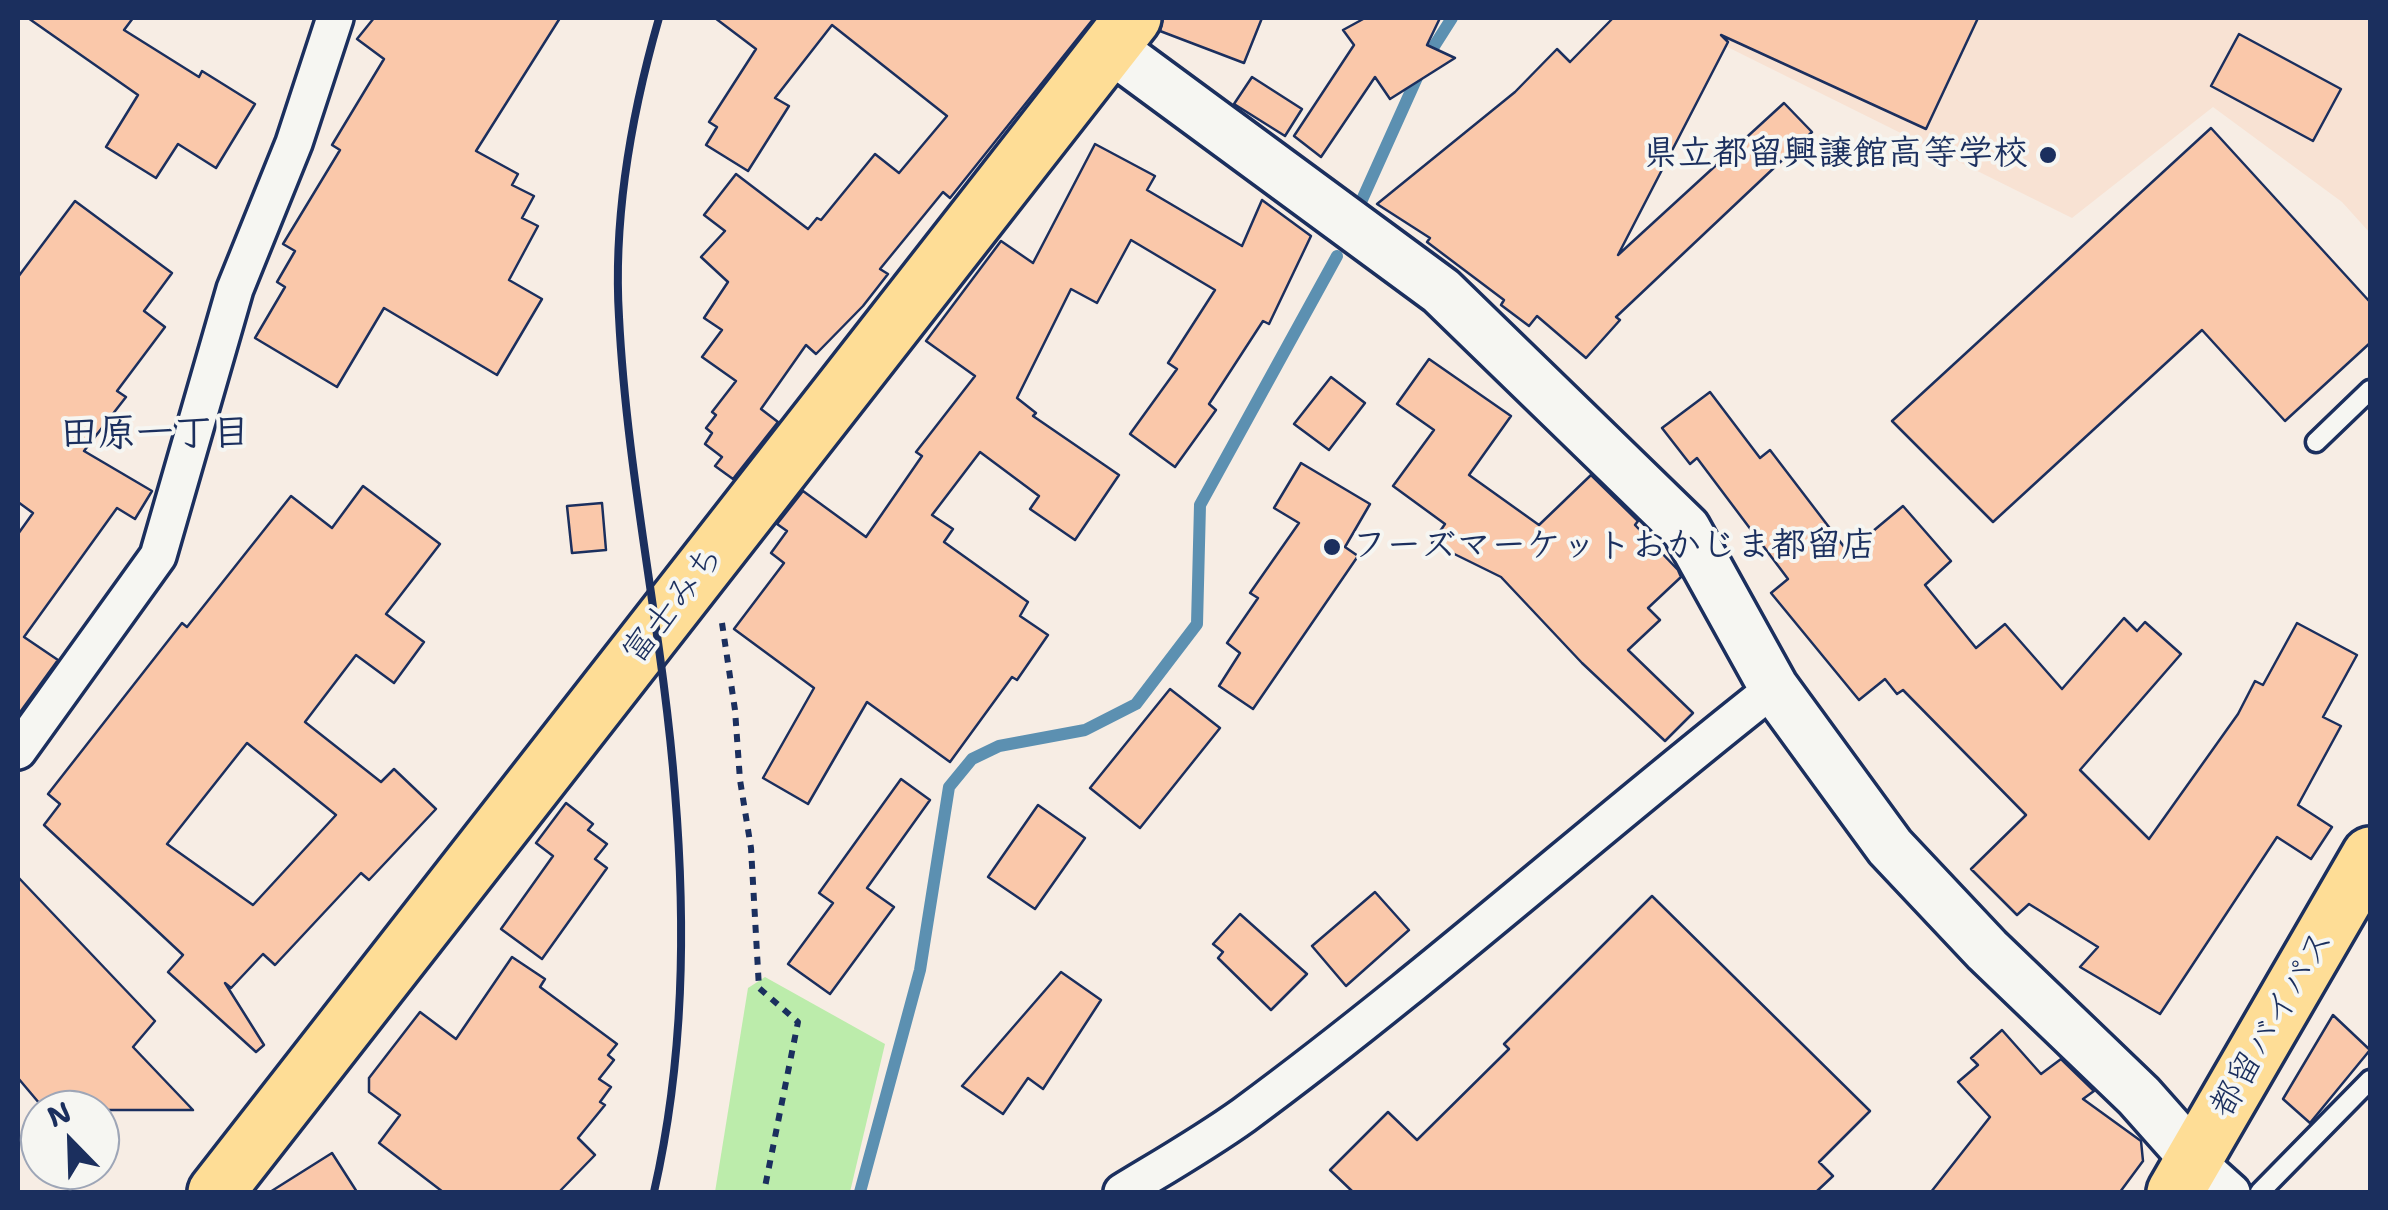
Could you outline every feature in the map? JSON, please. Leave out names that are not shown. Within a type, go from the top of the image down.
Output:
[{"type":"highway","name":"富士みち","points":[[216,1192],[1122,33]]},
{"type":"highway","name":"都留バイパス","points":[[2200,1181],[2370,854]]},
{"type":"street","points":[[24,729],[158,556],[235,289],[294,143],[335,18]]},
{"type":"street","points":[[1122,33],[1442,290],[1686,529],[1774,688],[1890,847],[1988,950],[2139,1096],[2200,1181]]},
{"type":"street","points":[[1122,1192],[1241,1117],[1424,975],[1774,688]]},
{"type":"lane","points":[[2316,442],[2370,390]]},
{"type":"lane","points":[[2260,1192],[2370,1080]]},
{"type":"path","points":[[712,558],[736,710],[740,780],[751,848],[759,988],[798,1022],[764,1192]]},
{"type":"shaded area","name":"県立都留興譲館高等学校","points":[[1669,18],[2370,18],[2370,233],[2342,202],[2213,107],[2072,218]]},
{"type":"green space","points":[[765,977],[885,1044],[850,1192],[715,1192],[748,988]]},
{"type":"building","points":[[28,18],[133,18],[124,30],[199,77],[202,71],[255,104],[216,168],[178,144],[156,178],[106,147],[138,95]]},
{"type":"building","points":[[374,18],[560,18],[476,151],[518,174],[512,185],[534,196],[522,218],[538,226],[509,280],[542,299],[497,375],[384,308],[337,387],[255,338],[285,287],[277,282],[295,251],[283,244],[340,150],[332,145],[384,59],[357,39]]},
{"type":"building","points":[[715,18],[1094,18],[950,198],[943,192],[880,269],[888,274],[863,306],[816,354],[806,345],[761,409],[778,422],[733,479],[715,466],[722,457],[705,444],[712,433],[706,428],[716,415],[712,412],[736,381],[702,357],[722,330],[704,318],[728,282],[701,257],[725,231],[704,215],[736,174],[808,229],[817,218],[821,220],[875,154],[899,173],[947,116],[832,25],[775,98],[789,106],[748,171],[706,145],[717,127],[709,122],[756,49]]},
{"type":"building","points":[[1163,18],[1262,18],[1244,63],[1160,31]]},
{"type":"building","points":[[1365,18],[1440,18],[1427,45],[1455,58],[1390,99],[1375,77],[1321,157],[1294,136],[1354,45],[1343,30]]},
{"type":"building","points":[[1613,18],[1978,18],[1926,129],[1721,35],[1728,42],[1618,255],[1784,103],[1812,132],[1616,317],[1620,320],[1586,358],[1537,316],[1529,326],[1501,305],[1504,300],[1427,242],[1430,238],[1377,204],[1515,92],[1557,49],[1570,62]]},
{"type":"building","points":[[2239,34],[2341,89],[2313,141],[2211,86]]},
{"type":"building","points":[[1252,77],[1302,109],[1285,136],[1234,104]]},
{"type":"building","points":[[2211,128],[2370,302],[2370,343],[2285,421],[2202,330],[1993,522],[1892,421]]},
{"type":"building","points":[[1095,144],[1155,176],[1147,190],[1242,246],[1262,200],[1311,236],[1269,324],[1263,321],[1209,404],[1216,410],[1175,467],[1130,434],[1177,369],[1168,363],[1215,290],[1131,240],[1097,303],[1071,289],[1017,398],[1036,413],[1033,416],[1119,475],[1075,540],[1030,509],[1039,496],[980,452],[932,515],[953,529],[944,542],[1028,602],[1020,616],[1048,635],[950,762],[867,702],[808,804],[763,778],[814,688],[734,629],[784,563],[771,553],[787,531],[777,524],[803,491],[866,537],[922,456],[916,452],[975,376],[926,341],[1001,241],[1033,263]]},
{"type":"building","points":[[75,201],[172,273],[144,311],[165,327],[117,391],[126,397],[84,451],[152,491],[135,519],[117,508],[24,637],[58,660],[18,715],[18,534],[33,513],[18,502],[18,277]]},
{"type":"building","points":[[1429,359],[1511,416],[1469,475],[1539,525],[1591,475],[1638,521],[1635,525],[1678,570],[1681,577],[1648,608],[1660,620],[1628,650],[1693,713],[1665,741],[1582,663],[1501,577],[1432,543],[1445,524],[1393,486],[1434,430],[1397,404]]},
{"type":"building","points":[[1331,377],[1365,403],[1329,450],[1294,424]]},
{"type":"building","points":[[1710,392],[1760,458],[1770,450],[1848,552],[1903,506],[1951,561],[1925,585],[1976,648],[2005,624],[2062,689],[2124,618],[2137,631],[2145,622],[2181,654],[2080,770],[2149,839],[2238,714],[2255,681],[2263,685],[2297,623],[2357,655],[2323,717],[2341,726],[2298,805],[2332,827],[2311,859],[2277,837],[2160,1014],[2080,967],[2098,947],[2029,904],[2017,915],[1971,869],[2026,815],[1903,690],[1897,694],[1885,679],[1859,700],[1771,593],[1788,579],[1697,458],[1690,464],[1662,428]]},
{"type":"building","points":[[1301,463],[1370,504],[1345,547],[1358,556],[1253,709],[1219,686],[1240,653],[1227,643],[1258,598],[1250,593],[1299,523],[1274,508]]},
{"type":"building","points":[[363,486],[440,544],[386,614],[424,642],[394,683],[356,655],[305,722],[381,782],[394,769],[436,809],[369,880],[361,873],[275,965],[263,954],[231,988],[225,983],[264,1045],[256,1052],[168,972],[183,955],[44,825],[60,804],[48,794],[182,623],[187,627],[291,496],[332,528]],"holes":[[[247,743],[336,815],[253,905],[167,844]]]},
{"type":"building","points":[[602,503],[606,550],[572,553],[567,506]]},
{"type":"building","points":[[1170,689],[1220,728],[1140,828],[1090,788]]},
{"type":"building","points":[[901,779],[930,800],[867,888],[894,907],[830,994],[788,964],[833,903],[819,893]]},
{"type":"building","points":[[566,803],[593,824],[588,830],[607,844],[595,859],[607,868],[542,959],[501,929],[553,856],[536,843]]},
{"type":"building","points":[[1038,805],[1085,838],[1035,909],[988,877]]},
{"type":"building","points":[[18,877],[155,1021],[133,1047],[193,1110],[120,1110],[120,1090],[28,1090],[18,1078]]},
{"type":"building","points":[[1375,892],[1409,930],[1346,986],[1312,946]]},
{"type":"building","points":[[1652,896],[1870,1111],[1819,1162],[1833,1176],[1816,1192],[1353,1192],[1330,1170],[1388,1112],[1417,1140],[1509,1049],[1504,1044]]},
{"type":"building","points":[[1240,914],[1307,974],[1271,1010],[1218,958],[1223,952],[1213,944]]},
{"type":"building","points":[[512,957],[545,979],[540,987],[617,1044],[608,1055],[614,1060],[599,1079],[611,1087],[600,1102],[605,1105],[578,1138],[595,1155],[559,1192],[443,1192],[379,1143],[400,1115],[369,1092],[369,1078],[420,1012],[456,1039]]},
{"type":"building","points":[[1061,972],[1101,1000],[1043,1089],[1028,1078],[1003,1114],[962,1086]]},
{"type":"building","points":[[2333,1015],[2370,1050],[2310,1123],[2283,1099]]},
{"type":"building","points":[[2002,1030],[2041,1074],[2061,1059],[2094,1091],[2083,1099],[2141,1141],[2143,1161],[2120,1192],[1931,1192],[1990,1117],[1958,1082],[1978,1065],[1971,1058]]},
{"type":"building","points":[[332,1153],[357,1192],[270,1192]]},
{"type":"waterway","points":[[1361,202],[1424,62],[1452,18]]},
{"type":"waterway","points":[[860,1192],[920,970],[949,787],[972,759],[999,746],[1085,730],[1136,704],[1197,624],[1200,505],[1337,256]]},
{"type":"railway","points":[[654,1192],[677,1043],[681,893],[669,733],[629,437],[618,280],[627,166],[659,18]]},
{"type":"place","name":"県立都留興譲館高等学校","points":[[2048,155]]},
{"type":"place","name":"フーズマーケットおかじま都留店","points":[[1332,547]]},
{"type":"district","name":"田原一丁目","points":[[155,435]]}]
